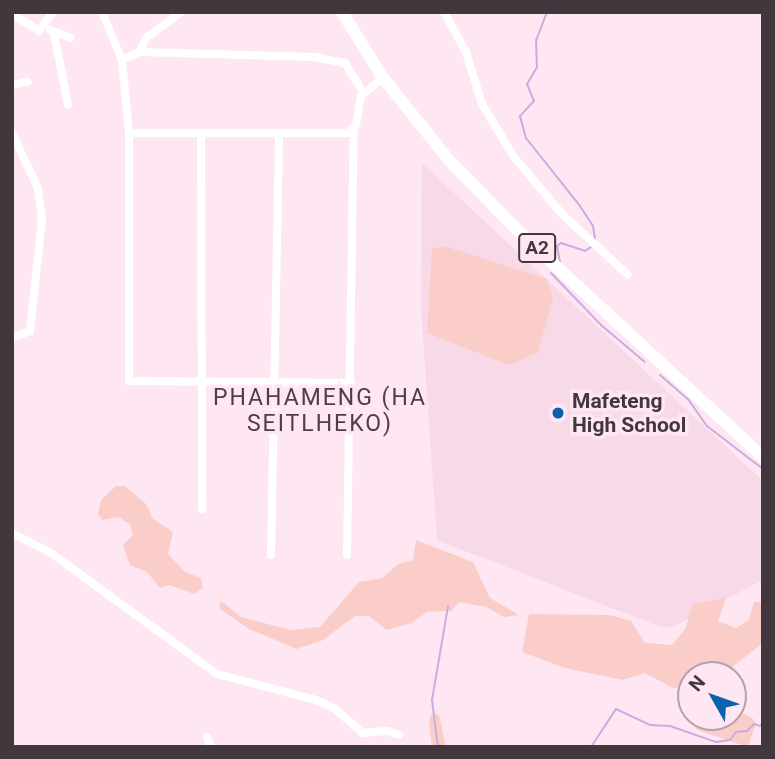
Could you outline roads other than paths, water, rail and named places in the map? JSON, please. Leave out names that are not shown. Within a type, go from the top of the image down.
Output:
[{"type":"main road","name":"A2","points":[[342,12],[383,78],[491,205],[763,457]]},
{"type":"street","points":[[12,13],[35,30],[45,26],[53,12]]},
{"type":"street","points":[[102,12],[122,60],[129,133],[129,381],[351,383]]},
{"type":"street","points":[[139,52],[146,38],[181,12]]},
{"type":"street","points":[[444,12],[466,52],[482,104],[514,156],[563,215],[628,275]]},
{"type":"street","points":[[45,26],[54,33],[71,38]]},
{"type":"street","points":[[54,33],[68,105]]},
{"type":"street","points":[[122,60],[139,52],[314,57],[345,64],[363,92]]},
{"type":"street","points":[[346,555],[354,130],[363,92],[383,78]]},
{"type":"street","points":[[12,85],[28,82]]},
{"type":"street","points":[[129,133],[279,135],[354,130]]},
{"type":"street","points":[[12,133],[38,188],[42,219],[30,331],[12,338]]},
{"type":"street","points":[[201,135],[202,509]]},
{"type":"street","points":[[271,555],[279,135]]},
{"type":"street","points":[[12,533],[51,553],[217,674],[316,699],[335,709],[363,733],[387,730],[398,735]]},
{"type":"street","points":[[207,737],[211,747]]},
{"type":"waterway","points":[[547,12],[536,40],[537,67],[527,84],[534,101],[520,116],[526,138],[580,206],[593,226],[595,239]]},
{"type":"waterway","points":[[560,262],[557,246],[561,243],[585,251],[591,247]]},
{"type":"waterway","points":[[551,273],[601,325],[645,362]]},
{"type":"waterway","points":[[660,375],[688,399],[707,426],[763,469]]},
{"type":"waterway","points":[[438,747],[432,700],[448,606]]},
{"type":"waterway","points":[[591,747],[616,709],[650,725],[670,726],[716,742],[730,740],[736,732],[747,731],[754,724],[760,726],[763,722]]},
{"type":"place","name":"Mafeteng High School","points":[[558,413]]},
{"type":"district","name":"PHAHAMENG (HA SEITLHEKO)","points":[[320,411]]}]
